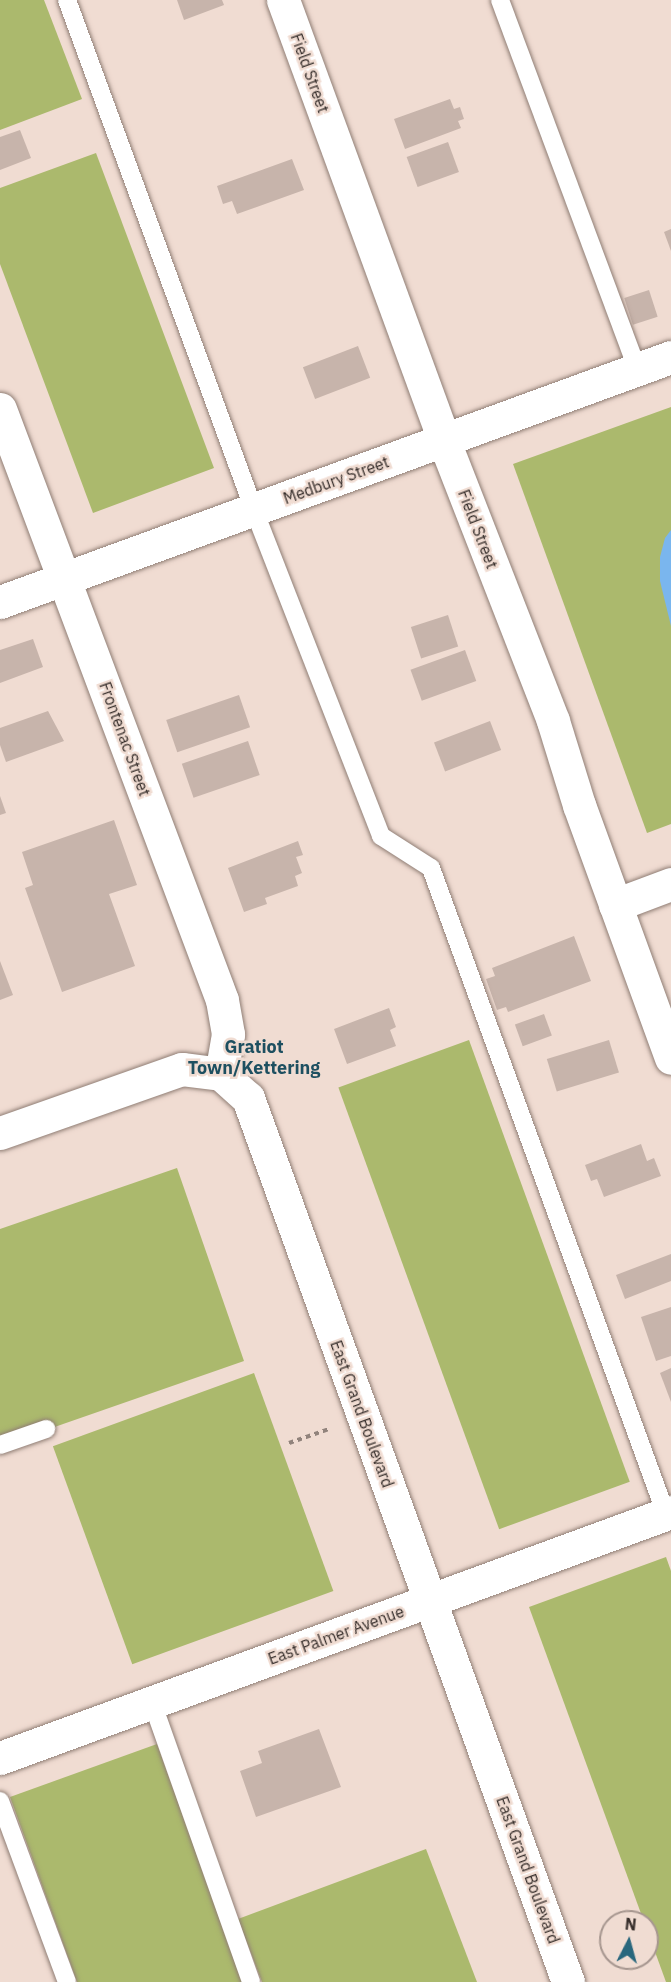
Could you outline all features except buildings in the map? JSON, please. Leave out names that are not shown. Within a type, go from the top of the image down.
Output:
[{"type":"street","name":"Field Street","points":[[284,0],[444,441],[553,721],[615,905],[671,1058]]},
{"type":"street","name":"Medbury Street","points":[[0,602],[671,357]]},
{"type":"street","name":"Frontenac Street","points":[[0,409],[66,579],[222,1000],[228,1034],[221,1074]]},
{"type":"street","points":[[615,905],[671,885]]},
{"type":"street","points":[[0,1133],[170,1071],[204,1069],[221,1074]]},
{"type":"street","name":"East Grand Boulevard","points":[[221,1074],[239,1088],[255,1114],[568,1982]]},
{"type":"street","name":"East Palmer Avenue","points":[[0,1758],[429,1601],[669,1518]]},
{"type":"lane","points":[[67,0],[254,510],[381,836],[431,867],[669,1518]]},
{"type":"lane","points":[[500,0],[637,369]]},
{"type":"lane","points":[[0,1445],[46,1429]]},
{"type":"lane","points":[[152,1702],[251,1982]]},
{"type":"lane","points":[[0,1800],[67,1982]]},
{"type":"path","points":[[289,1443],[328,1429]]},
{"type":"green space","points":[[0,0],[44,0],[82,99],[0,130]]},
{"type":"green space","points":[[96,153],[214,468],[93,513],[0,264],[0,188]]},
{"type":"green space","points":[[671,407],[671,824],[647,833],[513,464]]},
{"type":"green space","points":[[469,1040],[630,1482],[499,1529],[338,1088]]},
{"type":"green space","points":[[177,1168],[244,1361],[0,1446],[0,1229]]},
{"type":"green space","points":[[254,1373],[333,1591],[132,1664],[53,1446]]},
{"type":"green space","points":[[666,1557],[671,1571],[671,1982],[666,1982],[659,1963],[659,1910],[640,1910],[529,1607]]},
{"type":"green space","points":[[157,1744],[243,1982],[77,1982],[10,1797]]},
{"type":"green space","points":[[426,1849],[477,1982],[262,1982],[238,1919]]},
{"type":"water","points":[[671,530],[671,626],[660,581],[660,557],[665,538]]},
{"type":"district","name":"Gratiot Town/Kettering","points":[[254,1058]]}]
